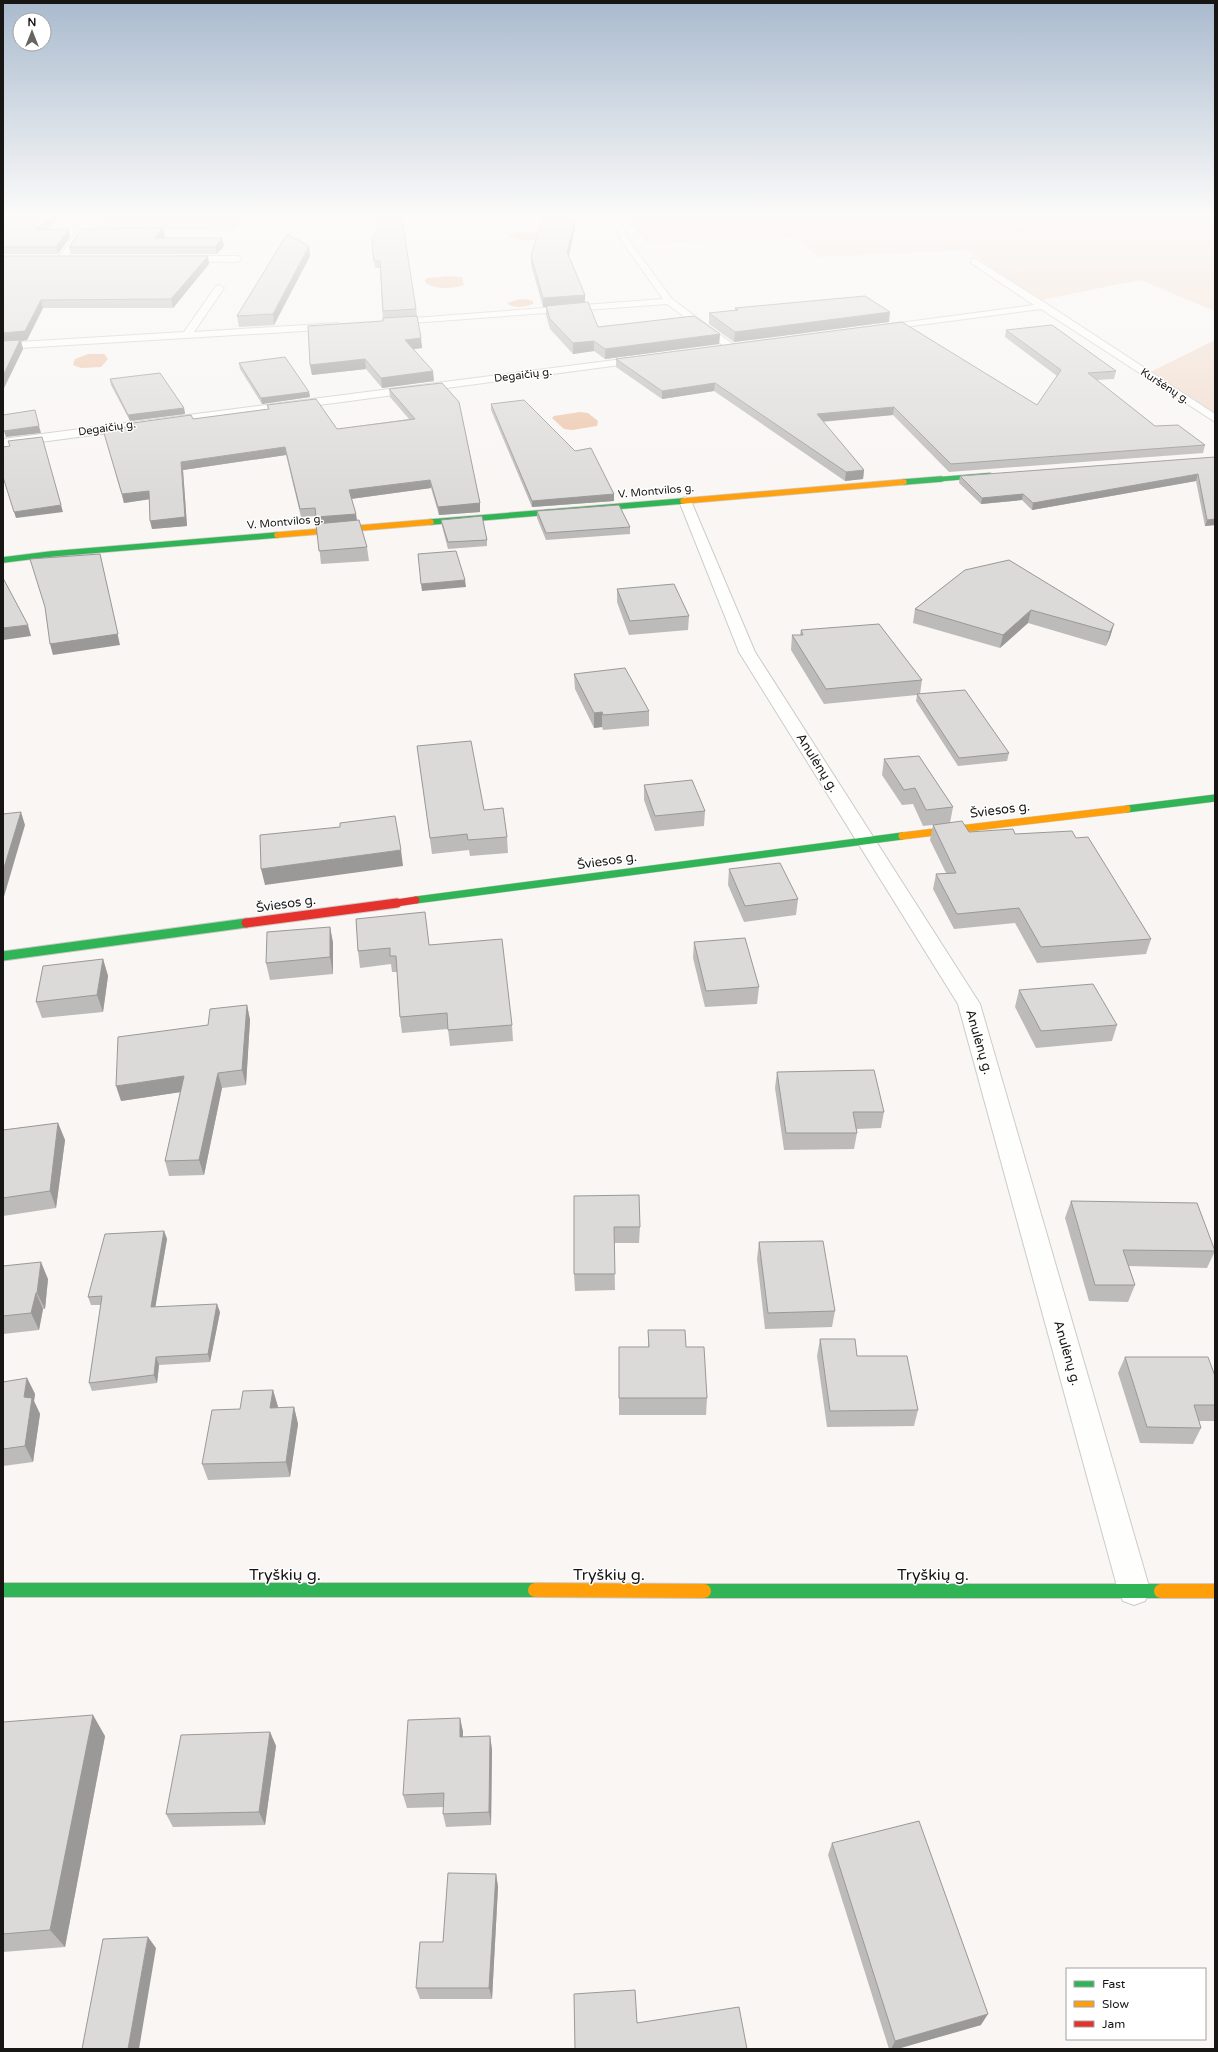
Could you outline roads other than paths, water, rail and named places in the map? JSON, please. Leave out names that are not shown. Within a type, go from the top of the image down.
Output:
[{"type":"street","points":[[187,335],[205,309]]},
{"type":"street","points":[[378,324],[571,309]]},
{"type":"street","points":[[680,309],[737,347],[717,350]]},
{"type":"street","points":[[865,330],[1023,309]]},
{"type":"street","name":"Kuršėnų g.","points":[[1048,309],[1215,419]]},
{"type":"street","points":[[3,346],[346,325]]},
{"type":"street","name":"Degaičių g.","points":[[3,443],[655,358]]},
{"type":"street","name":"V. Montvilos g.","points":[[3,560],[51,554],[1001,474]]},
{"type":"street","name":"Anulėnų g.","points":[[685,501],[747,652],[969,1004],[1134,1590]]},
{"type":"street","name":"Šviesos g.","points":[[3,956],[865,840],[1215,798]]},
{"type":"street","name":"Tryškių g.","points":[[3,1590],[1215,1591]]}]
